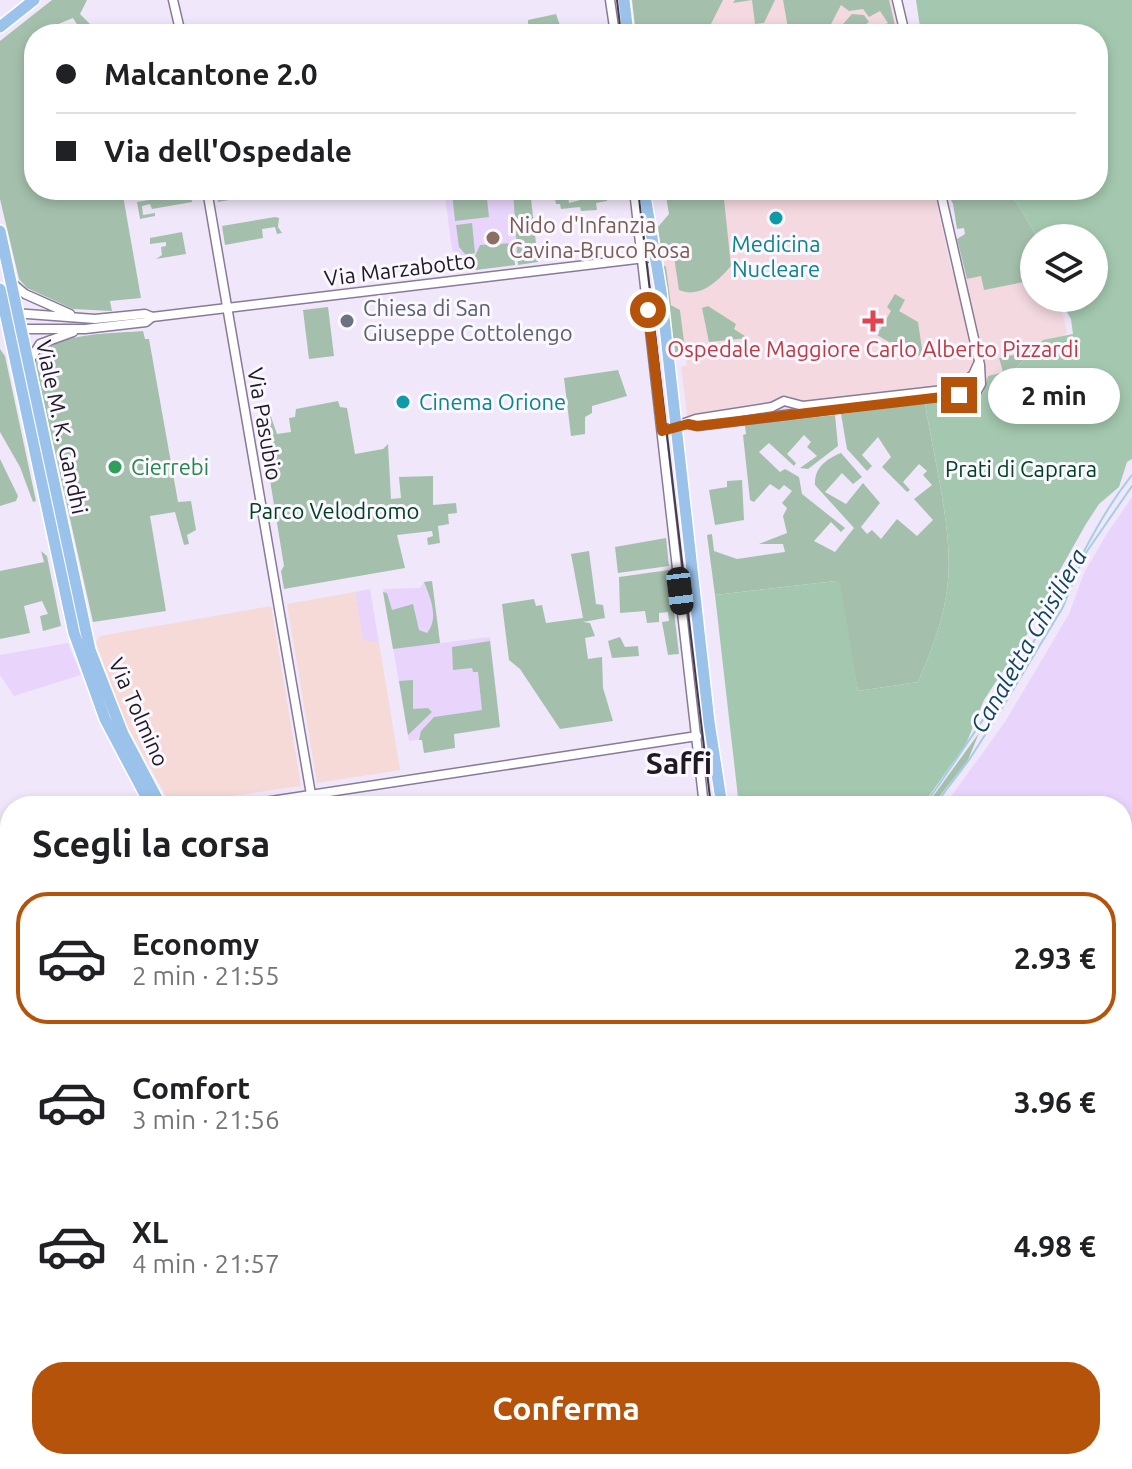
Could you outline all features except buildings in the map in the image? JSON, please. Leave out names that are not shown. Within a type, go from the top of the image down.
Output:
[{"type":"main road","points":[[624,0],[627,24]]},
{"type":"main road","points":[[1,27],[34,1]]},
{"type":"main road","points":[[645,200],[648,258],[661,291],[682,425],[710,733],[720,796]]},
{"type":"main road","name":"Viale M. K. Gandhi","points":[[0,231],[11,282],[14,328],[80,632]]},
{"type":"main road","name":"Viale M. K. Gandhi","points":[[0,289],[12,313]]},
{"type":"main road","name":"Viale M. K. Gandhi","points":[[14,328],[29,368],[80,632]]},
{"type":"main road","name":"Via Tolmino","points":[[80,632],[105,719],[146,796]]},
{"type":"main road","name":"Via Tolmino","points":[[80,632],[123,734],[156,796]]},
{"type":"street","points":[[175,0],[179,24]]},
{"type":"street","points":[[610,0],[614,24]]},
{"type":"street","points":[[897,0],[903,24]]},
{"type":"street","name":"Via Pasubio","points":[[209,200],[311,795]]},
{"type":"street","points":[[636,200],[648,258],[662,431],[703,796]]},
{"type":"street","points":[[662,431],[696,419],[772,407],[782,402],[800,410],[971,393],[979,389],[978,357],[942,200]]},
{"type":"street","name":"Via Marzabotto","points":[[12,313],[78,318],[145,314],[152,317],[648,258]]},
{"type":"street","points":[[11,282],[25,294],[78,318]]},
{"type":"street","name":"Via Marzabotto","points":[[14,328],[85,329],[146,322],[152,317]]},
{"type":"street","points":[[29,368],[31,355],[40,344],[85,329]]},
{"type":"street","points":[[682,425],[697,426],[947,389],[977,377]]},
{"type":"street","points":[[304,796],[697,736]]},
{"type":"shaded area","points":[[632,0],[891,0],[896,24],[635,24]]},
{"type":"shaded area","name":"Nido d'Infanzia Cavina-Bruco Rosa","points":[[445,200],[531,200],[538,257],[515,260],[515,265],[475,270],[471,265],[460,265],[452,249]]},
{"type":"shaded area","name":"Ospedale Maggiore Carlo Alberto Pizzardi","points":[[667,200],[936,200],[952,272],[972,268],[1020,270],[1020,312],[1062,312],[1067,332],[1063,337],[1018,348],[1018,354],[1000,358],[1003,372],[988,376],[985,390],[974,396],[689,431],[681,367],[687,365],[680,310],[671,304],[658,227],[669,214]]},
{"type":"shaded area","points":[[1132,497],[1132,796],[951,796],[1005,722],[1069,614],[1084,573]]},
{"type":"shaded area","points":[[432,581],[440,643],[490,637],[500,727],[409,741],[383,589],[420,588],[424,582]]},
{"type":"shaded area","points":[[370,589],[379,643],[363,640],[355,592]]},
{"type":"shaded area","points":[[355,592],[363,640],[379,643],[400,770],[317,783],[287,604]]},
{"type":"shaded area","points":[[271,606],[301,786],[233,796],[166,796],[125,722],[96,642],[100,636]]},
{"type":"shaded area","points":[[68,643],[81,675],[14,696],[0,675],[0,655]]},
{"type":"green space","points":[[52,0],[87,0],[80,14],[90,24],[77,24],[73,18],[58,24],[24,24],[24,200],[124,200],[141,298],[110,301],[112,311],[73,309],[27,288],[19,279],[0,199],[0,41]]},
{"type":"green space","points":[[632,0],[723,0],[711,24],[635,24]]},
{"type":"green space","points":[[752,0],[775,0],[764,23],[755,24]]},
{"type":"green space","points":[[783,0],[889,0],[895,24],[886,24],[880,11],[869,17],[863,9],[849,11],[841,5],[831,24],[787,24]]},
{"type":"green space","name":"Prati di Caprara","points":[[916,0],[1132,0],[1132,459],[1127,462],[1119,487],[1099,504],[1086,524],[1052,584],[1039,616],[984,700],[966,744],[929,796],[738,796],[715,595],[836,581],[840,583],[858,691],[918,682],[941,620],[949,561],[945,516],[925,403],[983,393],[988,376],[1015,369],[1043,340],[1073,334],[1067,312],[1108,312],[1108,224],[1030,224],[1015,200],[1108,200],[1108,24],[920,24]]},
{"type":"green space","points":[[556,14],[560,24],[528,24],[528,20]]},
{"type":"green space","points":[[852,14],[864,15],[869,22],[866,24],[843,24]]},
{"type":"green space","points":[[453,200],[487,200],[489,217],[455,221]]},
{"type":"green space","points":[[514,200],[531,200],[538,262],[518,265]]},
{"type":"green space","points":[[555,200],[569,200],[569,203],[607,200],[596,203],[597,210],[581,211],[580,207],[561,209]]},
{"type":"green space","points":[[667,200],[724,200],[731,266],[714,283],[701,290],[679,290],[673,250],[661,249],[658,227],[669,214]]},
{"type":"green space","points":[[951,200],[1015,200],[1030,224],[1020,224],[1020,283],[984,290],[981,276],[967,279],[957,239],[965,234],[964,228],[957,229]]},
{"type":"green space","points":[[137,202],[192,202],[152,209],[150,204],[142,206],[143,215],[155,213],[155,216],[140,219]]},
{"type":"green space","points":[[279,218],[278,227],[282,233],[277,234],[275,227],[262,229],[263,238],[225,245],[222,226]]},
{"type":"green space","points":[[472,223],[475,253],[466,255],[459,247],[456,225]]},
{"type":"green space","points":[[182,232],[186,254],[156,259],[162,255],[161,247],[166,246],[166,242],[150,244],[150,238]]},
{"type":"green space","points":[[512,243],[515,265],[475,270],[471,265],[480,245]]},
{"type":"green space","points":[[661,263],[666,267],[671,305],[680,310],[686,357],[676,357]]},
{"type":"green space","points":[[895,294],[905,300],[899,311],[918,322],[923,355],[915,356],[913,343],[889,342],[877,335],[891,311],[887,307]]},
{"type":"green space","points":[[708,306],[736,324],[734,329],[748,338],[709,342],[702,308]]},
{"type":"green space","points":[[328,307],[334,356],[309,359],[303,310]]},
{"type":"green space","name":"Cierrebi","points":[[143,331],[145,339],[149,339],[178,502],[191,501],[196,530],[187,535],[189,544],[184,545],[175,512],[150,516],[166,611],[93,622],[35,362],[54,344],[68,339]]},
{"type":"green space","points":[[1040,343],[1015,369],[1003,372],[999,358],[1018,354],[1017,348]]},
{"type":"green space","points":[[0,349],[5,356],[36,501],[33,502],[20,467],[0,432]]},
{"type":"green space","points":[[618,370],[627,396],[592,406],[592,413],[585,417],[585,434],[571,436],[564,378]]},
{"type":"green space","name":"Parco Velodromo","points":[[338,401],[340,407],[347,408],[355,454],[383,449],[388,444],[391,499],[401,498],[399,477],[433,476],[433,505],[456,503],[457,513],[448,514],[449,524],[438,526],[440,543],[428,545],[427,538],[433,536],[432,531],[397,535],[405,568],[284,589],[281,571],[284,566],[263,437],[255,420],[270,414],[277,434],[291,432],[289,418],[295,417],[296,409]]},
{"type":"green space","points":[[925,403],[948,539],[948,581],[941,620],[918,682],[858,691],[836,581],[715,595],[707,535],[712,534],[714,551],[737,559],[785,552],[783,544],[759,544],[787,533],[783,516],[787,508],[782,503],[792,491],[784,485],[779,490],[770,484],[754,502],[750,500],[743,435],[746,434],[745,425],[835,415],[838,446],[808,469],[800,468],[817,456],[807,447],[811,442],[804,435],[787,454],[796,463],[794,466],[769,443],[759,452],[780,472],[785,469],[799,477],[802,494],[845,528],[841,532],[831,522],[814,541],[835,552],[854,528],[815,485],[822,465],[841,453],[862,477],[853,484],[842,473],[825,492],[846,504],[863,483],[880,503],[861,527],[867,534],[872,530],[881,539],[897,519],[917,536],[933,520],[914,499],[932,485],[923,475],[927,471],[919,464],[903,482],[910,490],[907,492],[882,467],[891,457],[878,437],[862,455],[872,466],[867,471],[847,449],[841,414]]},
{"type":"green space","points":[[0,459],[18,496],[16,501],[0,506]]},
{"type":"green space","points":[[742,480],[744,520],[715,525],[709,490],[727,487],[727,481]]},
{"type":"green space","points":[[666,538],[669,566],[618,573],[615,547]]},
{"type":"green space","points":[[41,551],[47,556],[61,626],[43,631],[40,616],[48,614],[42,601],[24,606],[30,633],[0,639],[0,571],[44,562]]},
{"type":"green space","points":[[589,551],[596,604],[603,605],[605,618],[583,622],[590,623],[595,636],[585,638],[588,659],[602,657],[603,688],[613,721],[560,729],[520,669],[509,660],[502,604],[534,599],[536,606],[542,605],[546,623],[583,618],[571,554]]},
{"type":"green space","points":[[669,570],[679,654],[668,655],[662,622],[669,621],[668,612],[659,613],[659,622],[647,623],[645,611],[620,613],[619,577]]},
{"type":"green space","points":[[432,581],[440,643],[393,649],[383,592],[387,593],[392,610],[413,604],[419,630],[427,633],[433,615],[424,582]]},
{"type":"green space","points":[[620,637],[625,647],[638,646],[639,656],[612,658],[608,641]]},
{"type":"green space","points":[[490,641],[500,727],[454,734],[455,748],[424,753],[422,740],[419,740],[421,731],[434,717],[482,710],[478,672],[473,672],[472,668],[453,670],[452,647]]},
{"type":"green space","points":[[413,680],[413,709],[428,708],[432,712],[408,735],[399,681]]},
{"type":"green space","points":[[979,733],[968,760],[940,796],[933,796]]},
{"type":"waterway","name":"Canaletta Ghisiliera","points":[[931,796],[1039,633],[1094,533],[1132,475]]},
{"type":"waterway","points":[[942,796],[999,713],[1063,607],[1083,557],[1132,486]]},
{"type":"tram line","points":[[617,0],[620,24]]},
{"type":"tram line","points":[[639,200],[710,796]]},
{"type":"place","name":"Medicina Nucleare","points":[[776,218]]},
{"type":"place","name":"Nido d'Infanzia Cavina-Bruco Rosa","points":[[493,238]]},
{"type":"place","name":"Chiesa di San Giuseppe Cottolengo","points":[[347,321]]},
{"type":"place","name":"Ospedale Maggiore Carlo Alberto Pizzardi","points":[[873,321]]},
{"type":"place","name":"Cinema Orione","points":[[403,402]]},
{"type":"place","name":"Cierrebi","points":[[115,467]]},
{"type":"district","name":"Saffi","points":[[679,764]]},
{"type":"route","points":[[648,310],[655,394],[662,431],[679,425],[697,426],[751,417],[959,395]]}]
